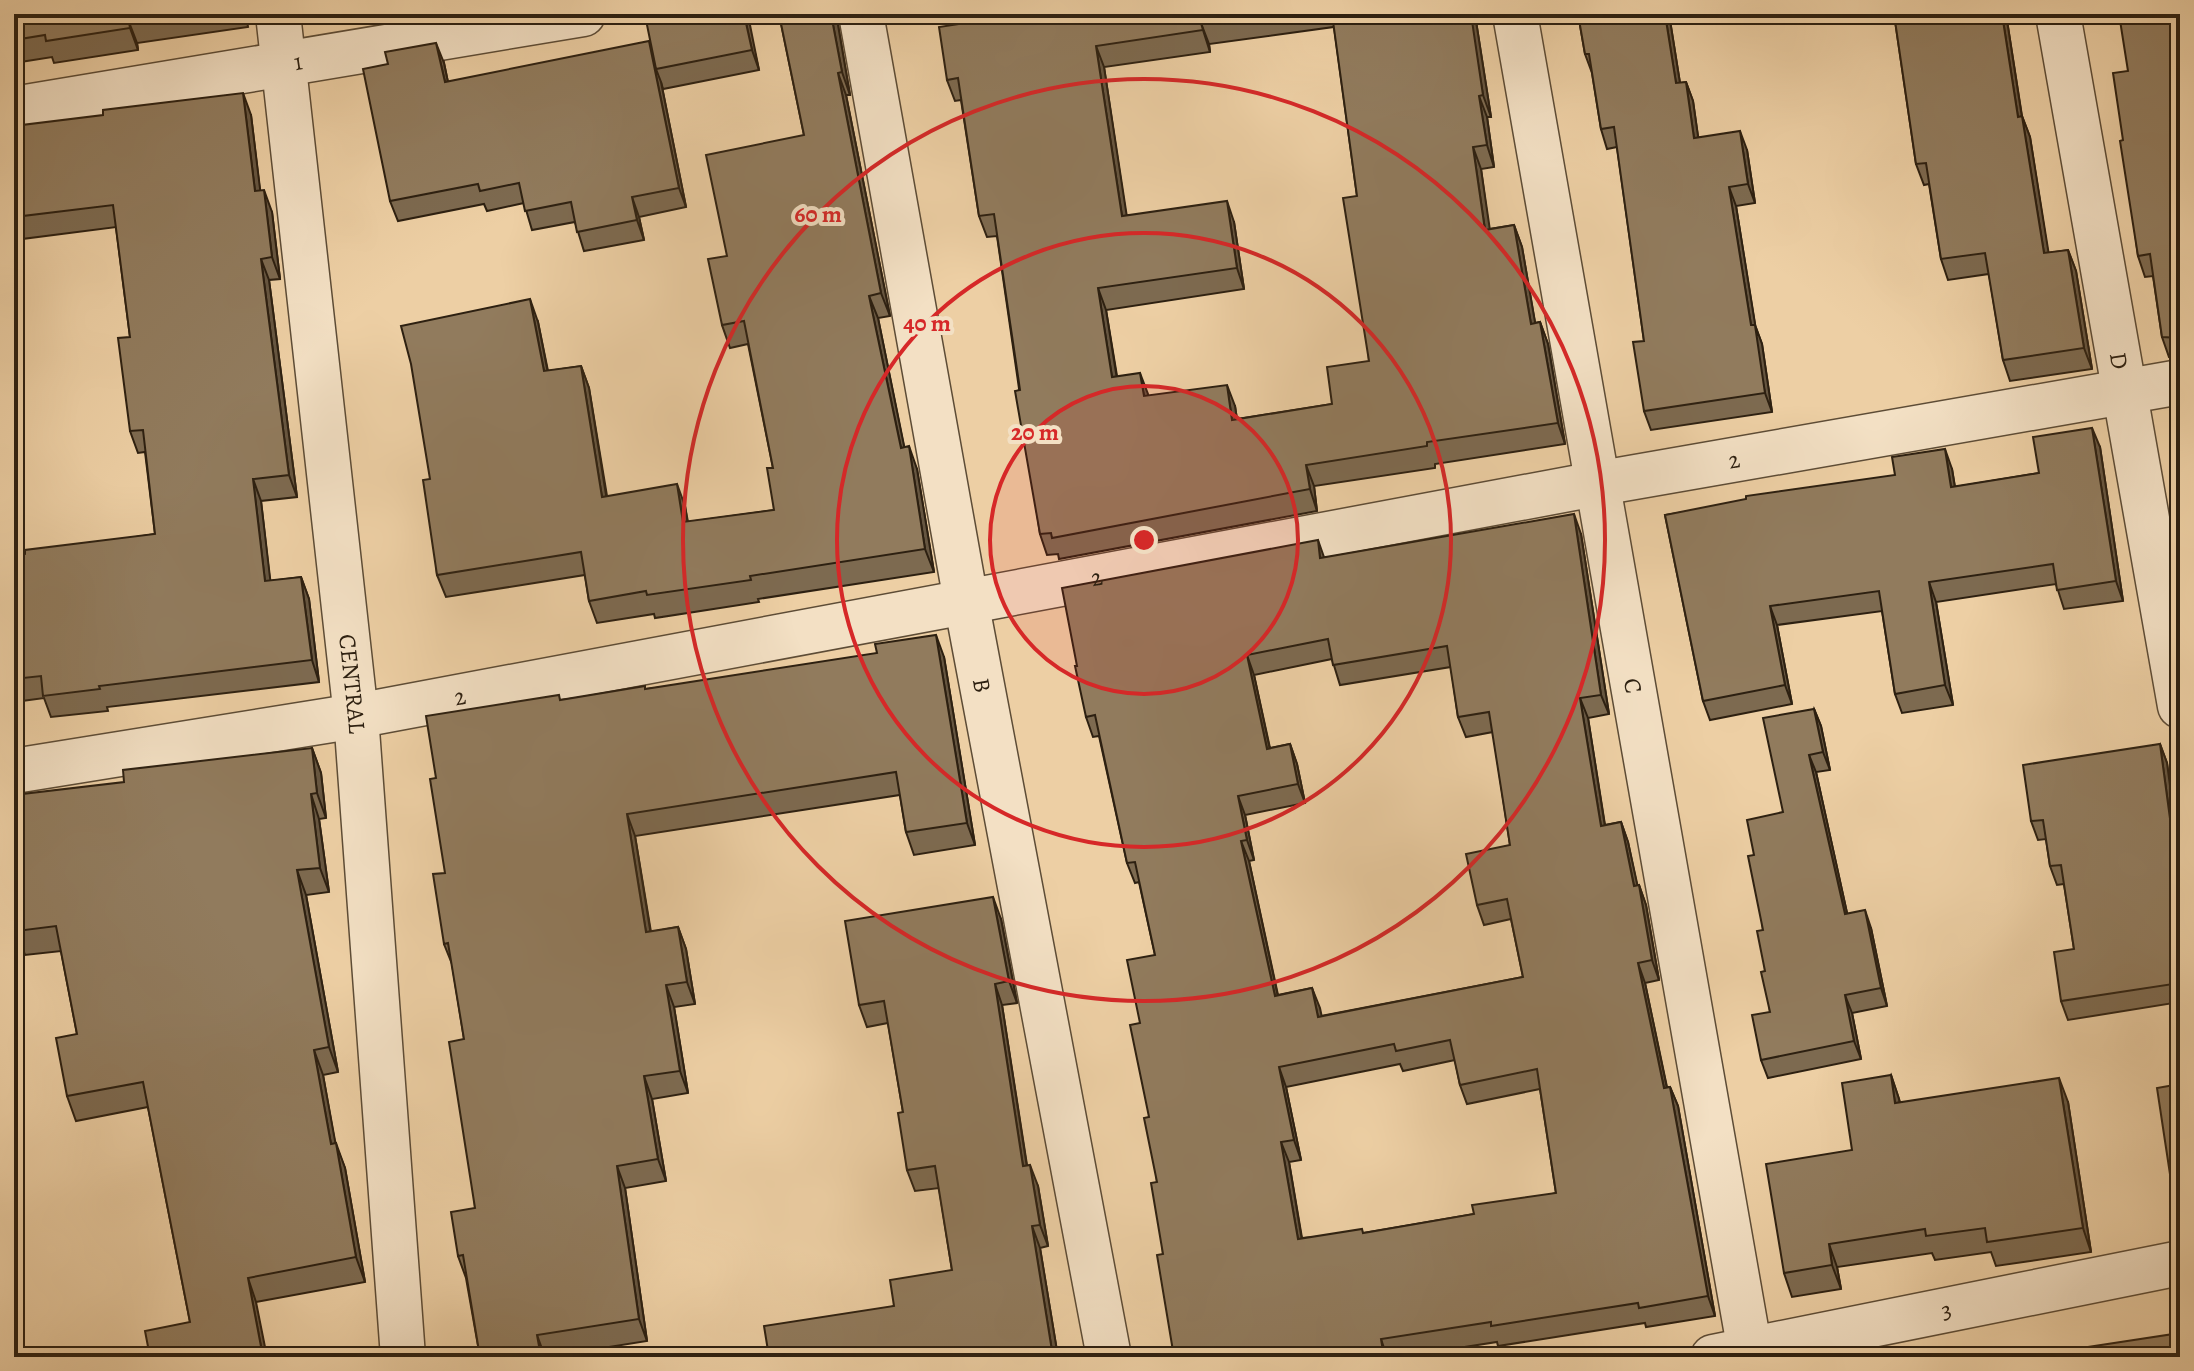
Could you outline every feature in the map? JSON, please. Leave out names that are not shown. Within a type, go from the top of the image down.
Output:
[{"type":"street","name":"CENTRAL","points":[[278,14],[356,716],[403,1357]]},
{"type":"street","name":"1","points":[[14,109],[583,14]]},
{"type":"street","name":"B","points":[[861,14],[966,601],[1109,1357]]},
{"type":"street","name":"C","points":[[1515,14],[1738,1355]]},
{"type":"street","name":"D","points":[[2058,14],[2180,706]]},
{"type":"street","name":"2","points":[[14,771],[356,716],[1595,484],[2180,382]]},
{"type":"street","name":"3","points":[[1738,1355],[2180,1263]]},
{"type":"building","points":[[14,14],[180,14],[129,22],[130,28],[46,41],[45,35],[14,40]]},
{"type":"building","points":[[675,14],[744,14],[752,50],[656,69],[646,20]]},
{"type":"building","points":[[779,14],[831,14],[842,72],[838,73],[881,293],[869,296],[901,448],[909,446],[925,549],[750,576],[751,580],[647,595],[646,591],[589,601],[581,552],[437,575],[423,480],[430,479],[411,364],[401,326],[530,299],[544,371],[581,366],[602,497],[677,484],[683,522],[774,510],[767,468],[773,468],[744,321],[722,325],[708,259],[727,256],[706,155],[804,135]]},
{"type":"building","points":[[1024,14],[1265,14],[1201,23],[1203,30],[1096,46],[1122,216],[1227,201],[1237,268],[1098,288],[1112,377],[1140,373],[1144,396],[1227,385],[1232,420],[1332,404],[1327,367],[1369,361],[1343,198],[1357,196],[1332,14],[1471,14],[1487,145],[1473,147],[1485,230],[1514,225],[1531,324],[1540,322],[1558,423],[1427,442],[1427,446],[1306,465],[1310,489],[1052,538],[1051,533],[1040,534],[1015,391],[1020,390],[994,214],[979,216],[958,78],[947,80],[939,27]]},
{"type":"building","points":[[1578,14],[1665,14],[1676,83],[1686,82],[1694,138],[1740,131],[1748,184],[1729,187],[1765,393],[1644,411],[1633,342],[1644,341],[1614,127],[1601,129],[1589,54],[1585,54]]},
{"type":"building","points":[[1894,14],[2002,14],[2044,253],[2068,250],[2084,348],[2003,360],[1985,253],[1941,259],[1926,163],[1916,164]]},
{"type":"building","points":[[2119,14],[2180,14],[2180,338],[2162,337],[2150,254],[2138,256],[2113,73],[2128,71]]},
{"type":"building","points":[[649,41],[679,188],[632,197],[637,220],[577,232],[571,202],[525,211],[519,183],[480,191],[478,184],[390,201],[363,69],[388,64],[385,52],[436,43],[445,82]]},
{"type":"building","points":[[243,93],[255,191],[264,190],[272,257],[261,259],[289,475],[253,479],[265,581],[301,577],[312,660],[99,686],[100,689],[43,696],[41,676],[14,679],[14,556],[25,554],[25,550],[155,534],[143,430],[130,431],[118,338],[130,337],[113,205],[14,217],[14,126],[103,115],[103,110]]},
{"type":"building","points":[[2180,384],[2180,423],[2175,386]]},
{"type":"building","points":[[2092,428],[2116,581],[2057,590],[2053,564],[1929,582],[1945,685],[1895,694],[1879,591],[1770,606],[1785,685],[1703,701],[1665,515],[1746,499],[1746,496],[1895,475],[1892,457],[1945,449],[1951,487],[2039,473],[2033,437]]},
{"type":"building","points":[[1574,514],[1601,695],[1580,698],[1601,826],[1621,822],[1634,886],[1639,885],[1652,960],[1638,963],[1664,1088],[1670,1087],[1708,1296],[1639,1308],[1638,1303],[1381,1339],[1384,1357],[1174,1357],[1157,1255],[1163,1254],[1151,1183],[1157,1182],[1144,1118],[1149,1117],[1130,1025],[1140,1023],[1127,960],[1155,955],[1135,862],[1127,863],[1095,715],[1086,717],[1062,588],[1318,540],[1320,558]],"holes":[[[1328,639],[1333,665],[1447,646],[1458,717],[1489,712],[1510,845],[1466,854],[1477,905],[1507,899],[1523,977],[1318,1017],[1312,988],[1275,996],[1241,841],[1247,840],[1238,796],[1298,784],[1290,744],[1267,749],[1247,655]],[[1450,1040],[1460,1085],[1537,1069],[1556,1193],[1472,1205],[1474,1214],[1363,1233],[1362,1229],[1298,1239],[1281,1142],[1294,1140],[1279,1067],[1394,1044],[1396,1051]]]},
{"type":"building","points":[[936,635],[967,823],[906,832],[896,772],[627,814],[646,932],[678,927],[687,982],[666,985],[680,1071],[644,1076],[658,1159],[617,1166],[639,1319],[537,1335],[541,1357],[480,1357],[463,1255],[458,1256],[451,1212],[475,1208],[449,1042],[464,1039],[433,874],[445,873],[430,779],[436,778],[426,716],[559,695],[560,700],[645,686],[645,689],[877,653],[875,644]]},
{"type":"building","points":[[1814,709],[1823,752],[1809,755],[1845,914],[1865,910],[1881,988],[1845,995],[1854,1041],[1761,1060],[1752,1015],[1770,1012],[1761,972],[1765,971],[1757,931],[1763,930],[1748,856],[1754,855],[1747,820],[1783,812],[1763,718]]},
{"type":"building","points":[[2160,744],[2180,893],[2180,911],[2177,912],[2180,983],[2061,1001],[2054,952],[2074,949],[2061,865],[2050,866],[2043,820],[2031,821],[2023,765]]},
{"type":"building","points":[[312,748],[317,793],[311,794],[320,868],[297,870],[329,1047],[314,1050],[331,1144],[336,1143],[356,1257],[248,1278],[263,1357],[150,1357],[145,1331],[190,1322],[143,1082],[67,1096],[56,1038],[77,1034],[56,926],[17,931],[14,911],[14,795],[124,782],[123,770]]},
{"type":"building","points":[[993,897],[1009,981],[995,984],[1023,1166],[1030,1165],[1040,1225],[1032,1226],[1053,1357],[769,1357],[764,1326],[894,1306],[890,1280],[952,1270],[935,1166],[907,1170],[898,1113],[903,1112],[884,1001],[859,1005],[845,921]]},
{"type":"building","points":[[1891,1075],[1895,1103],[2059,1078],[2083,1228],[1987,1242],[1985,1228],[1926,1236],[1925,1229],[1829,1244],[1832,1265],[1784,1273],[1766,1164],[1852,1150],[1842,1083]]},
{"type":"building","points":[[2180,1084],[2180,1214],[2176,1214],[2157,1088]]},
{"type":"building","points":[[2180,1333],[2180,1357],[1962,1357],[2026,1348],[2028,1356]]},
{"type":"building","points":[[1879,1353],[1879,1357],[1853,1357]]}]
